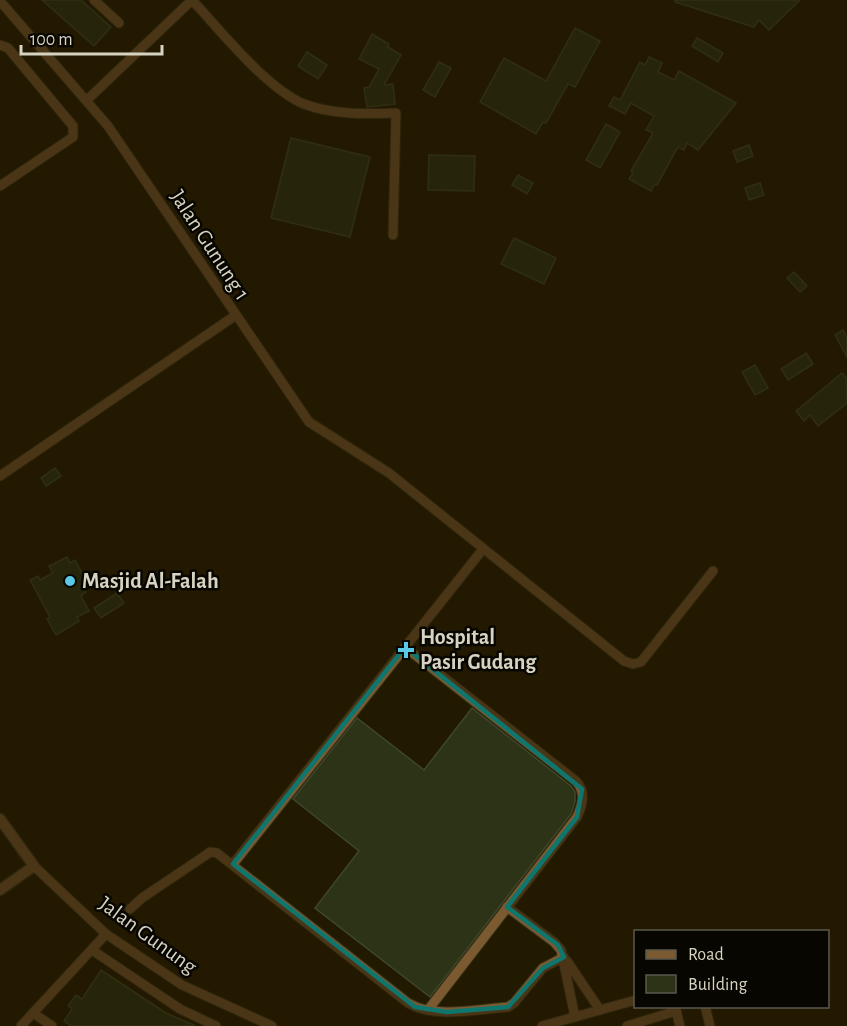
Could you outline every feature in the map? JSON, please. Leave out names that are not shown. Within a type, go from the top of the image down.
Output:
[{"type":"street","points":[[94,0],[119,23]]},
{"type":"street","points":[[87,100],[192,0],[270,83],[298,101],[332,111],[354,114],[396,113],[393,235]]},
{"type":"street","name":"Jalan Gunung 1","points":[[0,1],[108,126],[236,315],[1,473]]},
{"type":"street","points":[[0,45],[8,48],[73,126],[73,137],[0,186]]},
{"type":"street","points":[[236,315],[309,422],[389,473],[624,661],[633,664],[641,662],[713,571]]},
{"type":"street","points":[[232,864],[483,549]]},
{"type":"street","points":[[405,647],[576,781],[582,789],[583,800],[577,817],[428,1010]]},
{"type":"street","name":"Jalan Gunung","points":[[0,819],[34,866],[106,934],[182,986],[272,1026]]},
{"type":"street","points":[[130,909],[142,898],[210,852],[217,852],[408,1003],[428,1010],[447,1012],[508,1007],[543,968],[564,957]]},
{"type":"street","points":[[0,890],[34,866]]},
{"type":"street","points":[[507,907],[558,945],[600,1010]]},
{"type":"street","points":[[21,1026],[106,934]]},
{"type":"street","points":[[92,950],[180,1009],[216,1026]]},
{"type":"street","points":[[564,957],[574,1017]]},
{"type":"street","points":[[542,1026],[634,1001]]},
{"type":"street","points":[[706,1008],[710,1026]]},
{"type":"street","points":[[627,1026],[676,1009],[680,1026]]},
{"type":"street","points":[[33,1014],[51,1026]]},
{"type":"highlighted area","points":[[405,647],[582,789],[577,817],[507,907],[558,945],[564,957],[543,968],[508,1007],[447,1012],[415,1007],[233,864]]},
{"type":"building","points":[[42,0],[81,0],[111,27],[94,46]]},
{"type":"building","points":[[675,0],[800,0],[769,30],[759,20],[754,27],[675,2]]},
{"type":"building","points":[[575,28],[600,41],[575,87],[568,84],[546,123],[543,122],[536,134],[480,102],[504,58],[546,81]]},
{"type":"building","points":[[372,34],[389,44],[388,47],[401,55],[384,85],[393,84],[395,104],[367,107],[364,88],[369,87],[379,69],[359,59]]},
{"type":"building","points":[[697,38],[723,53],[718,62],[692,46]]},
{"type":"building","points":[[307,52],[327,65],[318,79],[298,66]]},
{"type":"building","points":[[649,57],[662,63],[658,72],[674,80],[679,71],[736,103],[698,150],[687,143],[684,150],[678,147],[657,185],[655,184],[651,191],[629,179],[633,172],[631,171],[653,133],[646,130],[654,116],[631,103],[625,114],[609,106],[614,97],[620,100],[640,62],[645,65]]},
{"type":"building","points":[[439,62],[451,68],[435,97],[423,90]]},
{"type":"building","points":[[606,124],[620,132],[600,168],[586,160]]},
{"type":"building","points":[[291,138],[370,157],[350,237],[271,218]]},
{"type":"building","points":[[749,145],[753,156],[737,162],[733,151]]},
{"type":"building","points":[[429,155],[475,156],[474,191],[428,190]]},
{"type":"building","points":[[518,175],[533,183],[527,194],[512,185]]},
{"type":"building","points":[[760,183],[764,195],[749,200],[745,188]]},
{"type":"building","points":[[514,238],[556,258],[544,284],[501,264]]},
{"type":"building","points":[[794,272],[807,286],[800,292],[787,278]]},
{"type":"building","points":[[843,330],[847,338],[847,357],[835,335]]},
{"type":"building","points":[[806,353],[813,364],[788,380],[781,369]]},
{"type":"building","points":[[755,365],[768,388],[755,395],[742,372]]},
{"type":"building","points":[[842,373],[847,379],[847,403],[818,426],[810,415],[804,421],[796,411]]},
{"type":"building","points":[[55,468],[61,476],[46,486],[41,478]]},
{"type":"building","points":[[67,557],[70,563],[75,560],[89,586],[84,588],[86,592],[81,596],[89,611],[77,617],[79,621],[56,635],[47,619],[50,617],[30,580],[38,576],[40,580],[53,573],[49,566]]},
{"type":"building","points":[[117,593],[124,603],[101,618],[94,608]]},
{"type":"building","points":[[472,708],[571,786],[575,792],[575,802],[571,814],[430,997],[315,908],[359,851],[293,799],[357,718],[424,770]]},
{"type":"building","points":[[101,970],[166,1013],[196,1026],[71,1026],[64,1021],[72,1009],[68,1006],[76,995],[82,999]]},
{"type":"place","name":"Masjid Al-Falah","points":[[70,581]]},
{"type":"place","name":"Hospital Pasir Gudang","points":[[406,650]]}]
